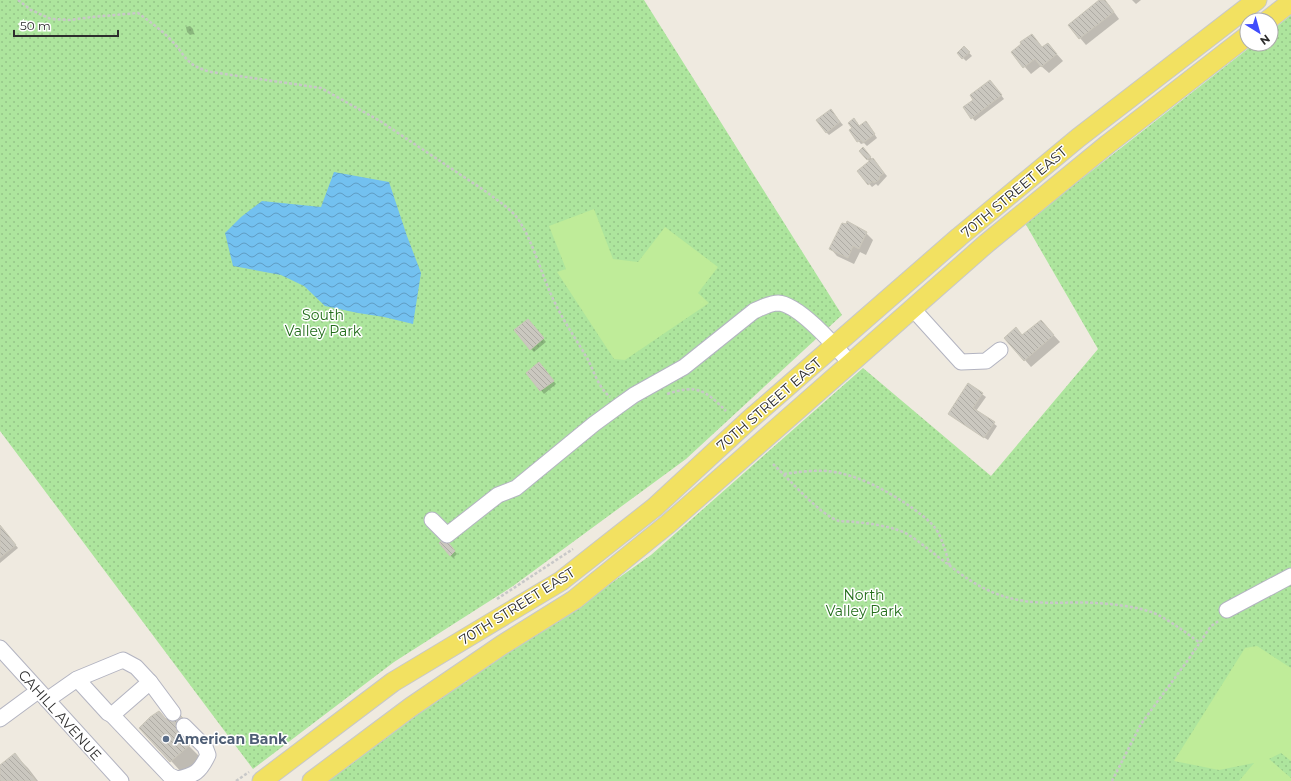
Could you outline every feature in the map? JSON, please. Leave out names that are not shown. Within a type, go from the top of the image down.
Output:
[{"type":"main road","name":"70TH STREET EAST","points":[[259,774],[393,682],[561,581],[655,507],[748,421],[959,237],[1072,143],[1257,0]]},
{"type":"main road","points":[[1278,12],[1291,2]]},
{"type":"main road","name":"70TH STREET EAST","points":[[312,781],[411,708],[502,644],[574,600],[668,524],[988,243],[1102,149],[1239,42]]},
{"type":"street","points":[[432,520],[447,535],[498,495],[516,488],[594,424],[634,395],[684,367],[754,311],[777,303],[788,305],[808,320],[850,363]]},
{"type":"street","points":[[913,309],[961,362],[986,362],[1000,350]]},
{"type":"street","points":[[1227,610],[1291,576]]},
{"type":"street","name":"CAHILL AVENUE","points":[[0,648],[121,781]]},
{"type":"street","points":[[0,719],[42,695],[123,660],[136,667],[150,682],[173,713]]},
{"type":"street","points":[[77,679],[169,775],[177,779],[191,776],[202,767],[208,754],[205,748],[184,726]]},
{"type":"street","points":[[112,715],[150,682]]},
{"type":"path","points":[[18,0],[31,10],[51,19],[70,20],[138,13],[171,40],[189,63],[199,69],[321,88],[380,121],[482,189],[502,203],[517,218],[532,243],[543,275],[555,302],[604,392]]},
{"type":"path","points":[[665,395],[676,391],[697,390],[705,392],[726,411]]},
{"type":"path","points":[[773,464],[820,510],[840,521],[889,528],[906,534],[926,547],[950,567],[978,584],[1009,598],[1026,602],[1098,603],[1134,608],[1153,613],[1174,624],[1200,643]]},
{"type":"path","points":[[784,474],[806,471],[827,471],[841,474],[881,488],[915,510],[935,528],[943,542],[950,567]]},
{"type":"path","points":[[493,601],[576,547]]},
{"type":"path","points":[[1112,781],[1141,724],[1211,626],[1221,619],[1227,610]]},
{"type":"path","points":[[236,781],[259,774]]},
{"type":"green space","name":"South Valley Park","points":[[0,0],[644,0],[842,315],[686,459],[513,586],[394,662],[253,769],[0,431]]},
{"type":"green space","name":"North Valley Park","points":[[1291,15],[1291,781],[328,781],[443,695],[589,599],[651,555],[863,368],[991,476],[1098,349],[1025,223],[1244,52],[1279,52],[1279,25]]},
{"type":"green space","points":[[594,209],[613,259],[638,262],[665,227],[718,267],[698,293],[709,303],[625,360],[614,359],[557,272],[566,269],[549,226]]},
{"type":"green space","points":[[1257,646],[1291,668],[1291,761],[1281,753],[1269,759],[1291,778],[1291,781],[1239,781],[1254,763],[1219,770],[1174,761],[1245,648]]},
{"type":"water","points":[[334,172],[389,182],[421,273],[413,324],[325,306],[304,286],[281,275],[233,266],[225,233],[241,217],[262,201],[321,207]]},
{"type":"building","points":[[1099,0],[1105,0],[1114,12],[1079,39],[1068,25]]},
{"type":"building","points":[[1032,34],[1042,47],[1048,43],[1057,54],[1041,67],[1035,59],[1023,68],[1011,52],[1021,44],[1020,42]]},
{"type":"building","points":[[964,46],[970,52],[962,59],[957,53]]},
{"type":"building","points":[[990,80],[1002,95],[971,119],[963,107],[973,100],[970,95]]},
{"type":"building","points":[[831,109],[840,122],[826,133],[816,120]]},
{"type":"building","points":[[854,118],[859,126],[866,121],[875,134],[863,143],[861,140],[857,142],[849,130],[852,128],[848,123]]},
{"type":"building","points":[[863,147],[871,157],[867,160],[859,151]]},
{"type":"building","points":[[873,158],[884,173],[879,177],[880,179],[874,183],[873,181],[868,185],[857,171]]},
{"type":"building","points":[[847,221],[867,232],[859,249],[853,246],[848,258],[829,249],[842,223],[846,224]]},
{"type":"building","points":[[528,319],[544,338],[530,350],[514,330]]},
{"type":"building","points":[[1041,320],[1054,335],[1024,361],[1004,338],[1016,327],[1022,335]]},
{"type":"building","points":[[539,362],[554,381],[540,391],[526,373]]},
{"type":"building","points":[[968,383],[983,393],[973,408],[995,422],[984,438],[948,414]]},
{"type":"building","points":[[0,525],[16,545],[0,558]]},
{"type":"building","points":[[445,538],[455,551],[450,556],[439,543]]},
{"type":"building","name":"American Bank","points":[[176,710],[187,723],[177,732],[190,745],[170,762],[139,728],[150,717],[159,711],[166,719]]},
{"type":"building","points":[[15,753],[36,781],[0,781],[0,765]]},
{"type":"place","name":"American Bank","points":[[166,739]]}]
